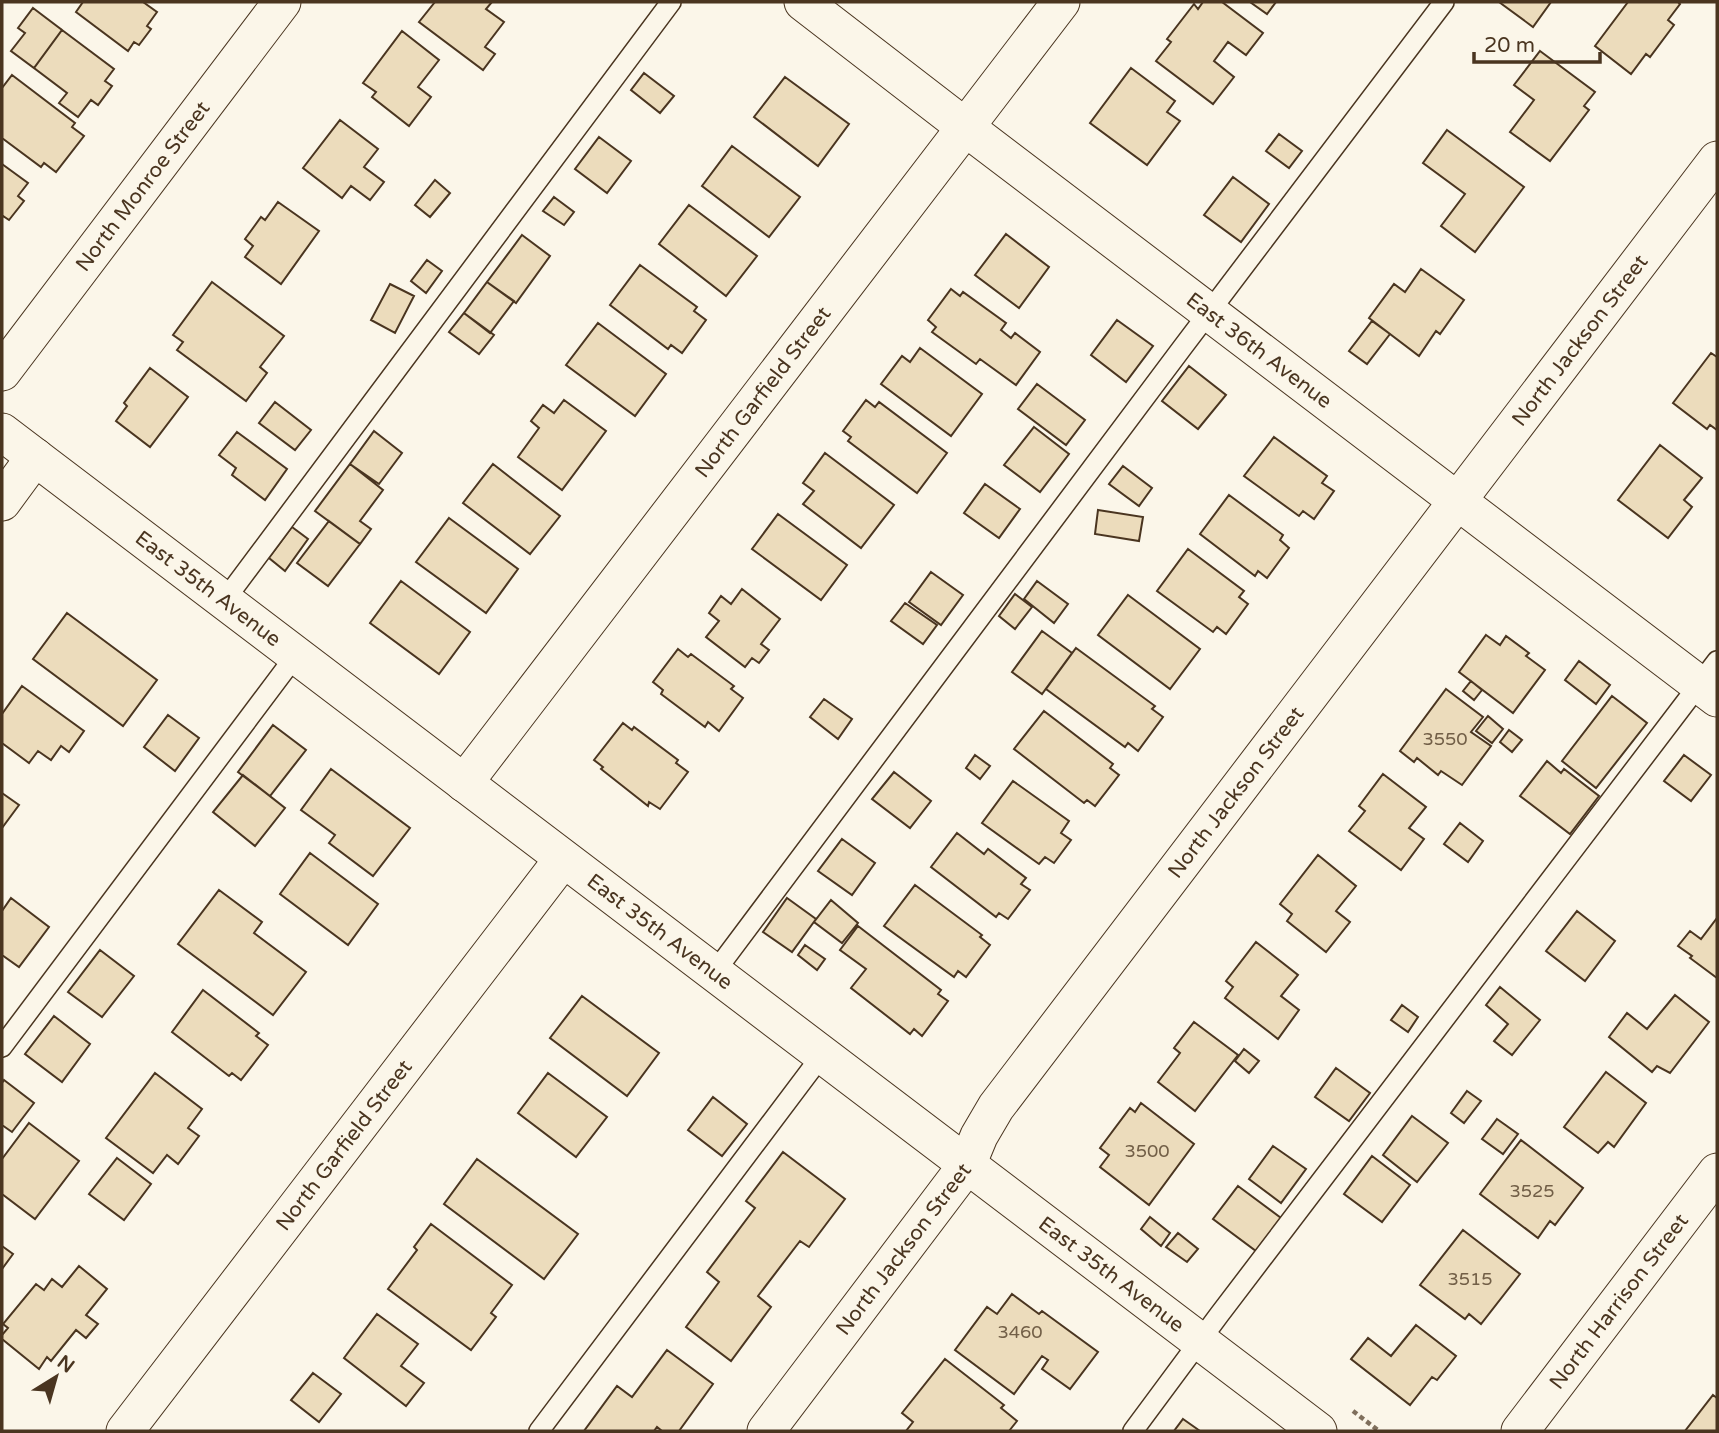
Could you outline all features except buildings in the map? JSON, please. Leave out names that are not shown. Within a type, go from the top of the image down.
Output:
[{"type":"street","name":"North Monroe Street","points":[[2,372],[282,2]]},
{"type":"street","name":"East 36th Avenue","points":[[803,2],[1459,500],[1711,681]]},
{"type":"street","name":"North Garfield Street","points":[[464,783],[1061,2]]},
{"type":"street","name":"North Jackson Street","points":[[766,1431],[967,1166],[979,1136],[996,1107],[1717,160]]},
{"type":"street","name":"East 35th Avenue","points":[[2,432],[1318,1431]]},
{"type":"street","points":[[2,502],[36,457]]},
{"type":"street","name":"North Garfield Street","points":[[125,1431],[563,859]]},
{"type":"street","name":"North Harrison Street","points":[[1520,1431],[1717,1172]]},
{"type":"lane","points":[[223,601],[671,2]]},
{"type":"lane","points":[[714,973],[1444,2]]},
{"type":"lane","points":[[2,1047],[296,655]]},
{"type":"lane","points":[[1133,1431],[1711,681]]},
{"type":"lane","points":[[539,1431],[822,1055]]}]
